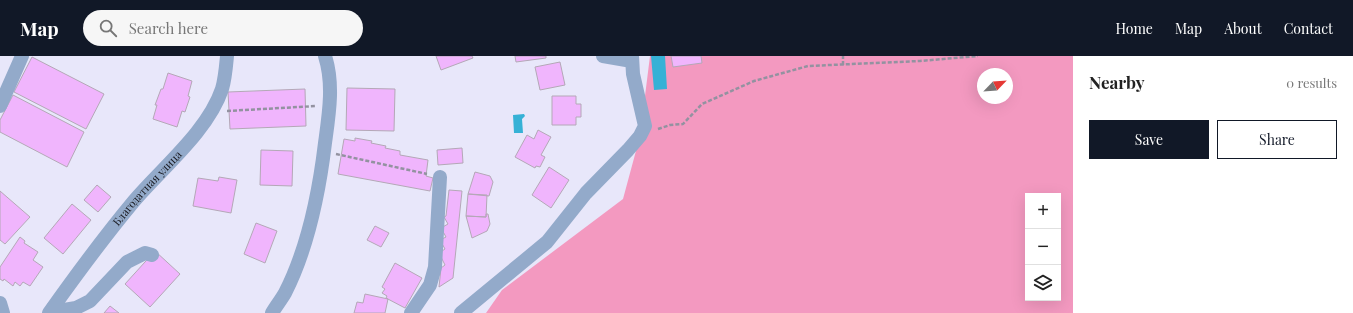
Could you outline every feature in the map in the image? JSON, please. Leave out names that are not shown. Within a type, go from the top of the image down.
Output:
[{"type":"street","points":[[0,106],[22,56]]},
{"type":"street","name":"Благодатная улица","points":[[51,310],[129,207],[190,140],[211,112],[222,89],[227,56]]},
{"type":"street","points":[[272,313],[285,293],[303,250],[321,176],[330,106],[330,76],[324,56]]},
{"type":"street","points":[[460,313],[547,242],[586,193],[640,136],[645,126],[633,74],[632,58],[603,56]]},
{"type":"street","points":[[411,313],[430,285],[435,267],[440,176]]},
{"type":"street","points":[[51,310],[64,310],[81,306],[90,301],[127,262],[145,253],[152,255]]},
{"type":"street","points":[[0,303],[3,313]]},
{"type":"path","points":[[843,56],[843,65]]},
{"type":"path","points":[[640,136],[670,125],[683,124],[702,104],[754,81],[808,66],[920,61],[978,56]]},
{"type":"path","points":[[211,112],[330,106]]},
{"type":"path","points":[[324,151],[440,176]]},
{"type":"shaded area","points":[[650,56],[1073,56],[1073,313],[486,313],[502,290],[623,199],[640,136]]},
{"type":"water","points":[[651,56],[665,56],[667,89],[654,90]]},
{"type":"water","points":[[524,114],[525,116],[522,119],[523,133],[514,133],[513,115]]},
{"type":"building","points":[[436,56],[472,56],[473,58],[441,70]]},
{"type":"building","points":[[515,56],[546,56],[546,58],[516,62]]},
{"type":"building","points":[[671,56],[701,56],[702,63],[673,67]]},
{"type":"building","points":[[32,57],[104,94],[86,129],[14,92]]},
{"type":"building","points":[[560,62],[565,85],[540,90],[535,67]]},
{"type":"building","points":[[168,73],[192,81],[188,96],[190,97],[185,112],[182,111],[177,127],[153,119],[157,105],[155,105],[161,89],[163,89]]},
{"type":"building","points":[[347,88],[395,89],[394,131],[346,130]]},
{"type":"building","points":[[305,89],[306,126],[230,129],[228,92]]},
{"type":"building","points":[[13,95],[84,132],[67,167],[0,132],[0,120]]},
{"type":"building","points":[[552,96],[576,96],[576,104],[581,104],[581,117],[576,117],[576,125],[552,125]]},
{"type":"building","points":[[538,130],[551,137],[541,155],[545,157],[540,167],[536,166],[535,168],[515,157],[527,135],[534,139]]},
{"type":"building","points":[[355,138],[372,141],[371,143],[400,151],[400,155],[428,160],[426,176],[433,178],[430,191],[338,174],[344,139],[355,141]]},
{"type":"building","points":[[462,148],[463,163],[438,165],[437,150]]},
{"type":"building","points":[[261,150],[293,151],[292,186],[260,185]]},
{"type":"building","points":[[549,167],[569,180],[551,208],[532,195]]},
{"type":"building","points":[[475,172],[490,176],[493,182],[489,196],[468,194]]},
{"type":"building","points":[[219,177],[237,180],[231,213],[193,206],[198,178],[218,181]]},
{"type":"building","points":[[97,185],[111,197],[98,212],[84,200]]},
{"type":"building","points":[[449,190],[462,191],[453,278],[439,287],[441,268],[445,265],[439,253],[445,249],[440,240],[446,237],[441,228],[448,224],[444,217],[446,216]]},
{"type":"building","points":[[0,191],[30,217],[5,244],[0,240]]},
{"type":"building","points":[[468,194],[487,195],[486,217],[466,216]]},
{"type":"building","points":[[72,204],[91,220],[63,254],[44,238]]},
{"type":"building","points":[[486,214],[488,214],[490,224],[487,231],[472,238],[466,216],[486,217]]},
{"type":"building","points":[[256,223],[277,231],[265,263],[244,254]]},
{"type":"building","points":[[375,226],[389,233],[381,247],[367,240]]},
{"type":"building","points":[[20,237],[25,241],[24,243],[38,252],[33,260],[43,267],[30,286],[23,282],[20,286],[15,282],[13,286],[4,279],[3,281],[0,279],[0,267]]},
{"type":"building","points":[[155,251],[180,274],[150,307],[125,284]]},
{"type":"building","points":[[395,263],[422,278],[405,308],[386,298],[387,296],[382,293],[385,289],[382,287]]},
{"type":"building","points":[[365,294],[388,299],[385,313],[354,313],[357,302],[363,303]]},
{"type":"building","points":[[110,306],[119,313],[104,313]]}]
